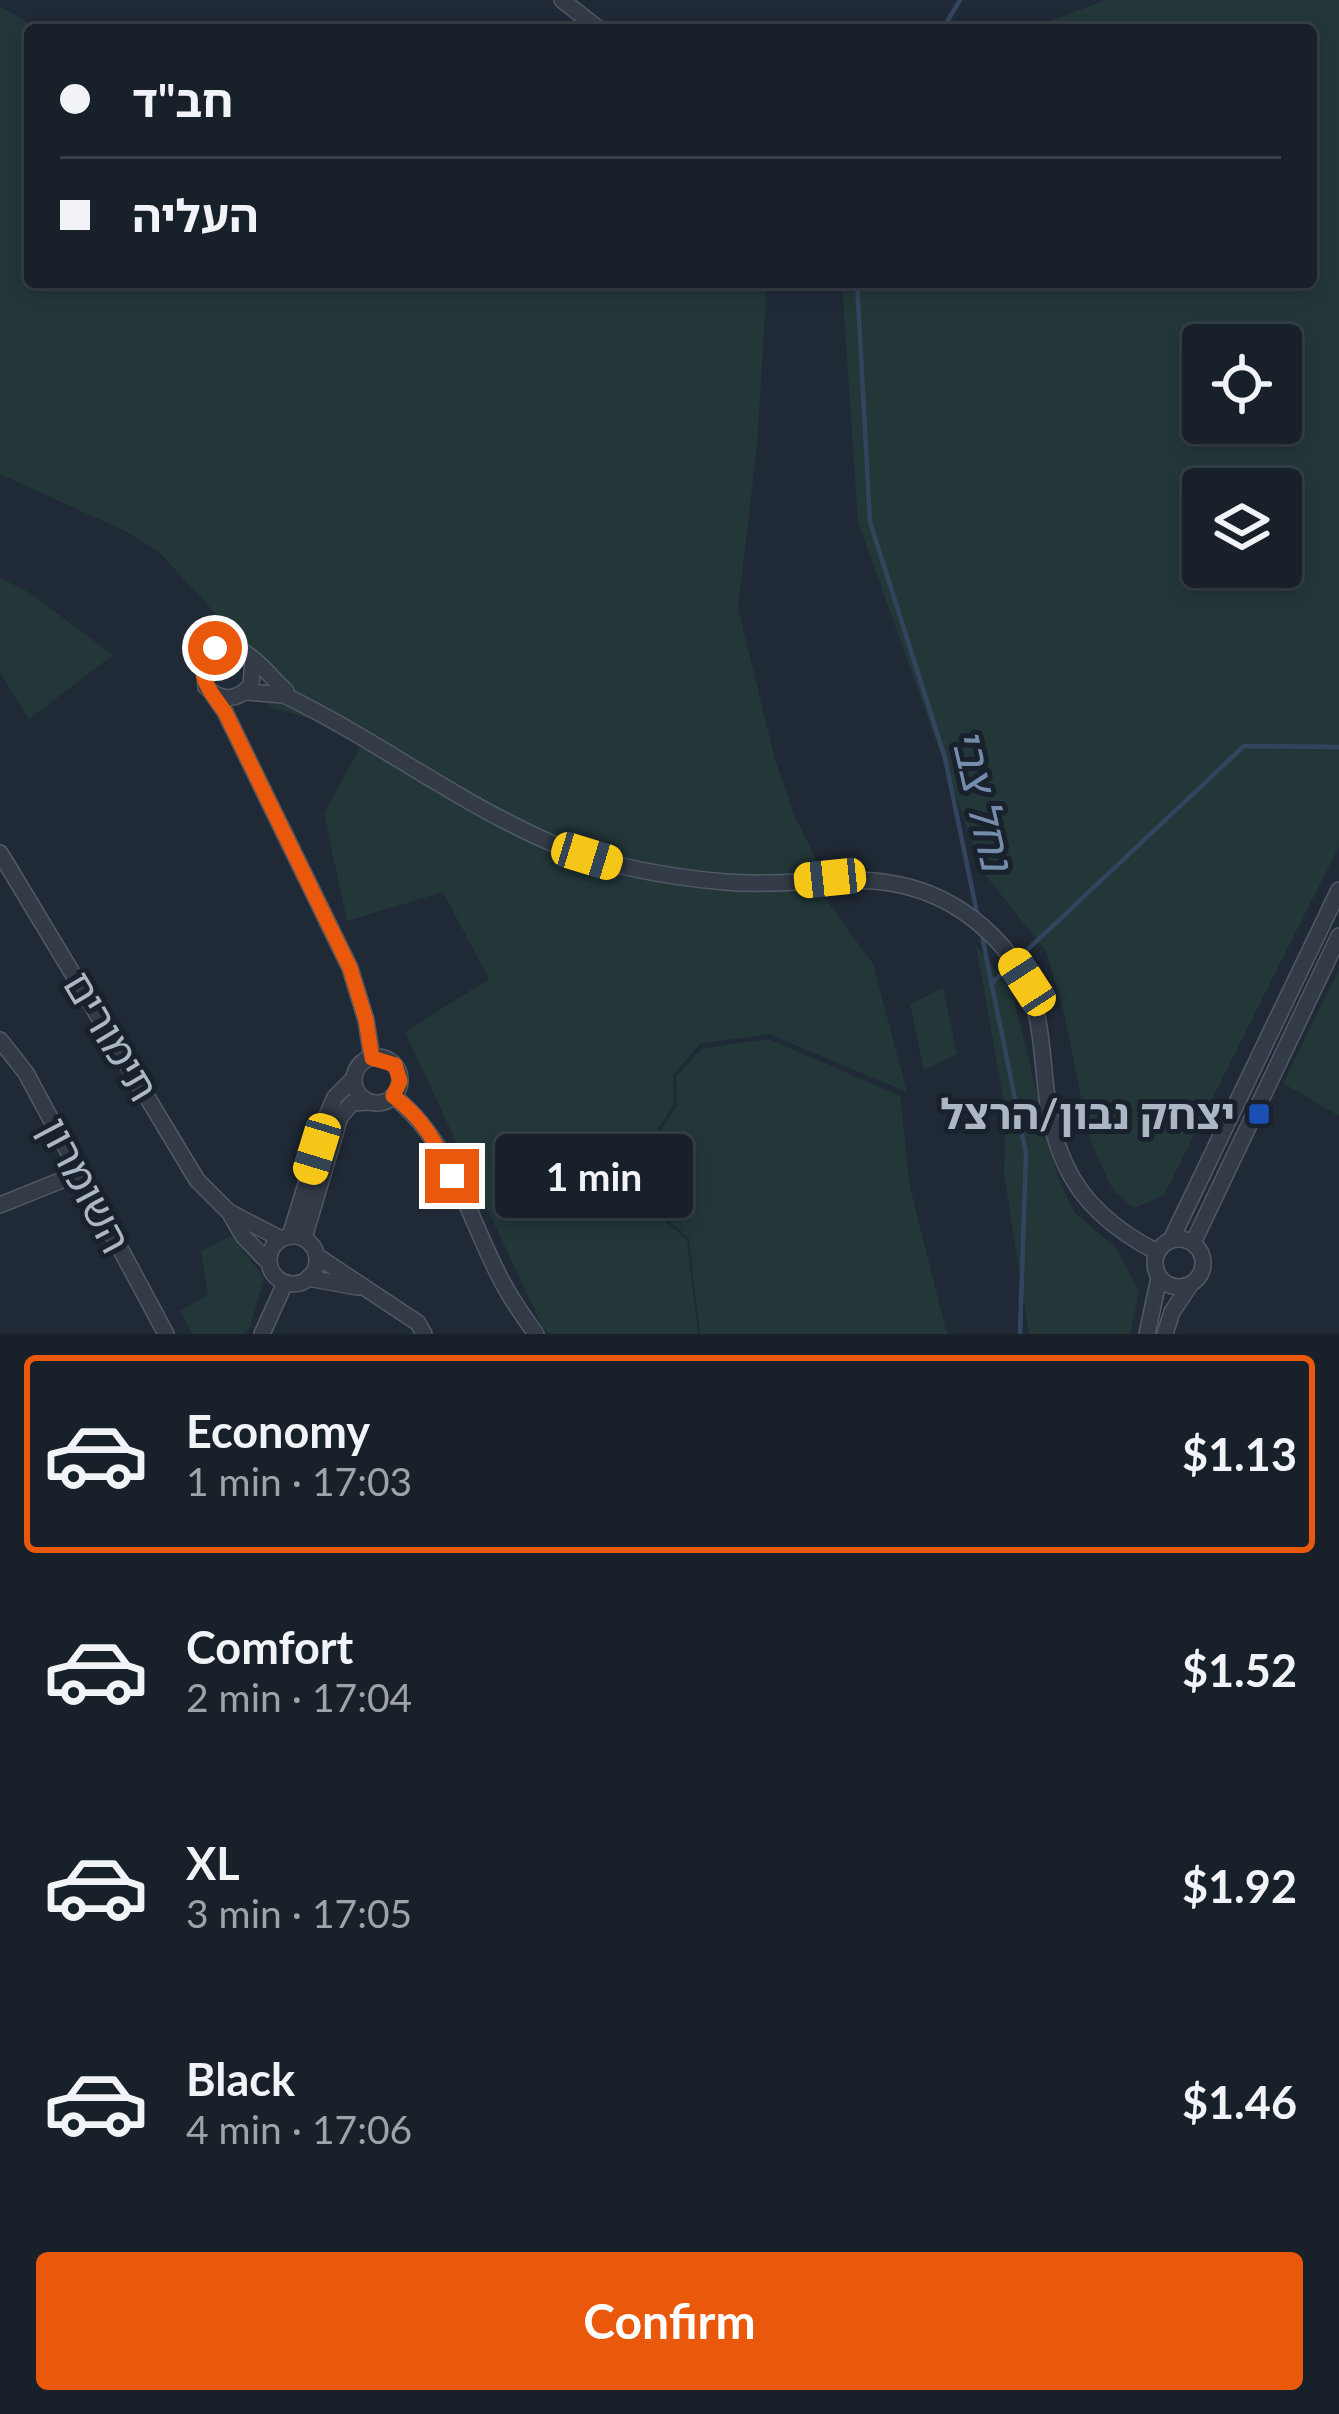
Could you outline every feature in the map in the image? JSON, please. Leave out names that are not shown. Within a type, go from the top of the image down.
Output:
[{"type":"street","points":[[562,0],[592,24]]},
{"type":"street","points":[[297,700],[232,645],[209,654],[202,670],[350,968],[372,1058]]},
{"type":"street","points":[[234,730],[236,706],[254,677],[253,660]]},
{"type":"street","points":[[212,693],[229,698],[274,692],[297,700],[518,827],[601,860],[641,871],[730,883],[865,878],[907,886],[955,906],[998,943],[1027,982],[1041,1023],[1053,1126],[1070,1174],[1104,1216],[1157,1252]]},
{"type":"street","name":"תימורים","points":[[0,853],[197,1180],[268,1263]]},
{"type":"street","points":[[1190,1285],[1172,1286],[1160,1277],[1155,1268],[1157,1252],[1171,1240],[1339,890]]},
{"type":"street","points":[[1193,1243],[1339,936]]},
{"type":"street","name":"השומרון","points":[[1,1042],[26,1073],[166,1334]]},
{"type":"street","points":[[292,1238],[335,1097],[362,1063],[372,1058],[395,1065],[400,1081],[393,1096],[382,1102],[352,1103],[340,1117],[292,1238],[269,1254],[268,1263],[277,1279],[299,1283],[315,1269],[317,1256]]},
{"type":"street","points":[[354,1078],[359,1095],[370,1102]]},
{"type":"street","points":[[393,1096],[417,1114],[435,1139],[505,1287],[536,1334]]},
{"type":"street","points":[[0,1204],[77,1174]]},
{"type":"street","name":"תימורים","points":[[229,1212],[292,1238]]},
{"type":"street","points":[[292,1238],[418,1323],[424,1334]]},
{"type":"street","points":[[1171,1240],[1193,1243]]},
{"type":"street","points":[[1165,1334],[1172,1312],[1201,1274],[1204,1262],[1193,1243]]},
{"type":"street","points":[[1147,1334],[1160,1277]]},
{"type":"street","points":[[308,1278],[365,1289]]},
{"type":"street","points":[[262,1334],[285,1283]]},
{"type":"green space","points":[[1105,0],[1339,0],[1339,846],[1164,1195],[1134,1208],[1113,1190],[1090,1140],[1046,951],[983,872],[858,522],[842,288],[1317,288],[1317,24],[1043,24]]},
{"type":"green space","points":[[0,6],[30,24],[24,24],[24,288],[767,288],[757,445],[738,609],[775,759],[795,817],[825,877],[824,897],[873,964],[907,1092],[769,1034],[700,1044],[673,1075],[674,1104],[651,1140],[665,1221],[687,1240],[698,1334],[549,1334],[542,1326],[405,1032],[489,979],[443,892],[347,921],[324,813],[367,735],[269,707],[260,671],[158,551],[0,474]]},
{"type":"green space","points":[[0,578],[28,592],[113,655],[29,719],[0,672]]},
{"type":"green space","points":[[976,945],[1012,992],[1057,1175],[1074,1212],[1117,1249],[1139,1292],[1130,1334],[1029,1334],[1004,1173],[1006,1114]]},
{"type":"green space","points":[[1339,969],[1339,1116],[1283,1083]]},
{"type":"green space","points":[[943,988],[957,1054],[924,1070],[910,1004]]},
{"type":"green space","points":[[768,1039],[900,1096],[910,1187],[947,1334],[700,1334],[689,1238],[668,1220],[654,1141],[677,1106],[676,1077],[701,1049]]},
{"type":"green space","points":[[231,1236],[264,1277],[249,1330],[192,1334],[180,1311],[208,1295],[201,1251]]},
{"type":"waterway","name":"נחל צבי","points":[[946,24],[960,0]]},
{"type":"waterway","name":"נחל צבי","points":[[857,288],[870,522],[945,758],[977,913]]},
{"type":"waterway","points":[[991,984],[1244,746],[1339,747]]},
{"type":"waterway","name":"נחל צבי","points":[[982,936],[1026,1153],[1020,1334]]},
{"type":"place","name":"יצחק נבון/הרצל","points":[[1259,1114]]},
{"type":"route","points":[[215,648],[204,661],[202,679],[225,712],[350,968],[372,1058],[395,1065],[400,1081],[393,1096],[417,1114],[452,1176]]}]
